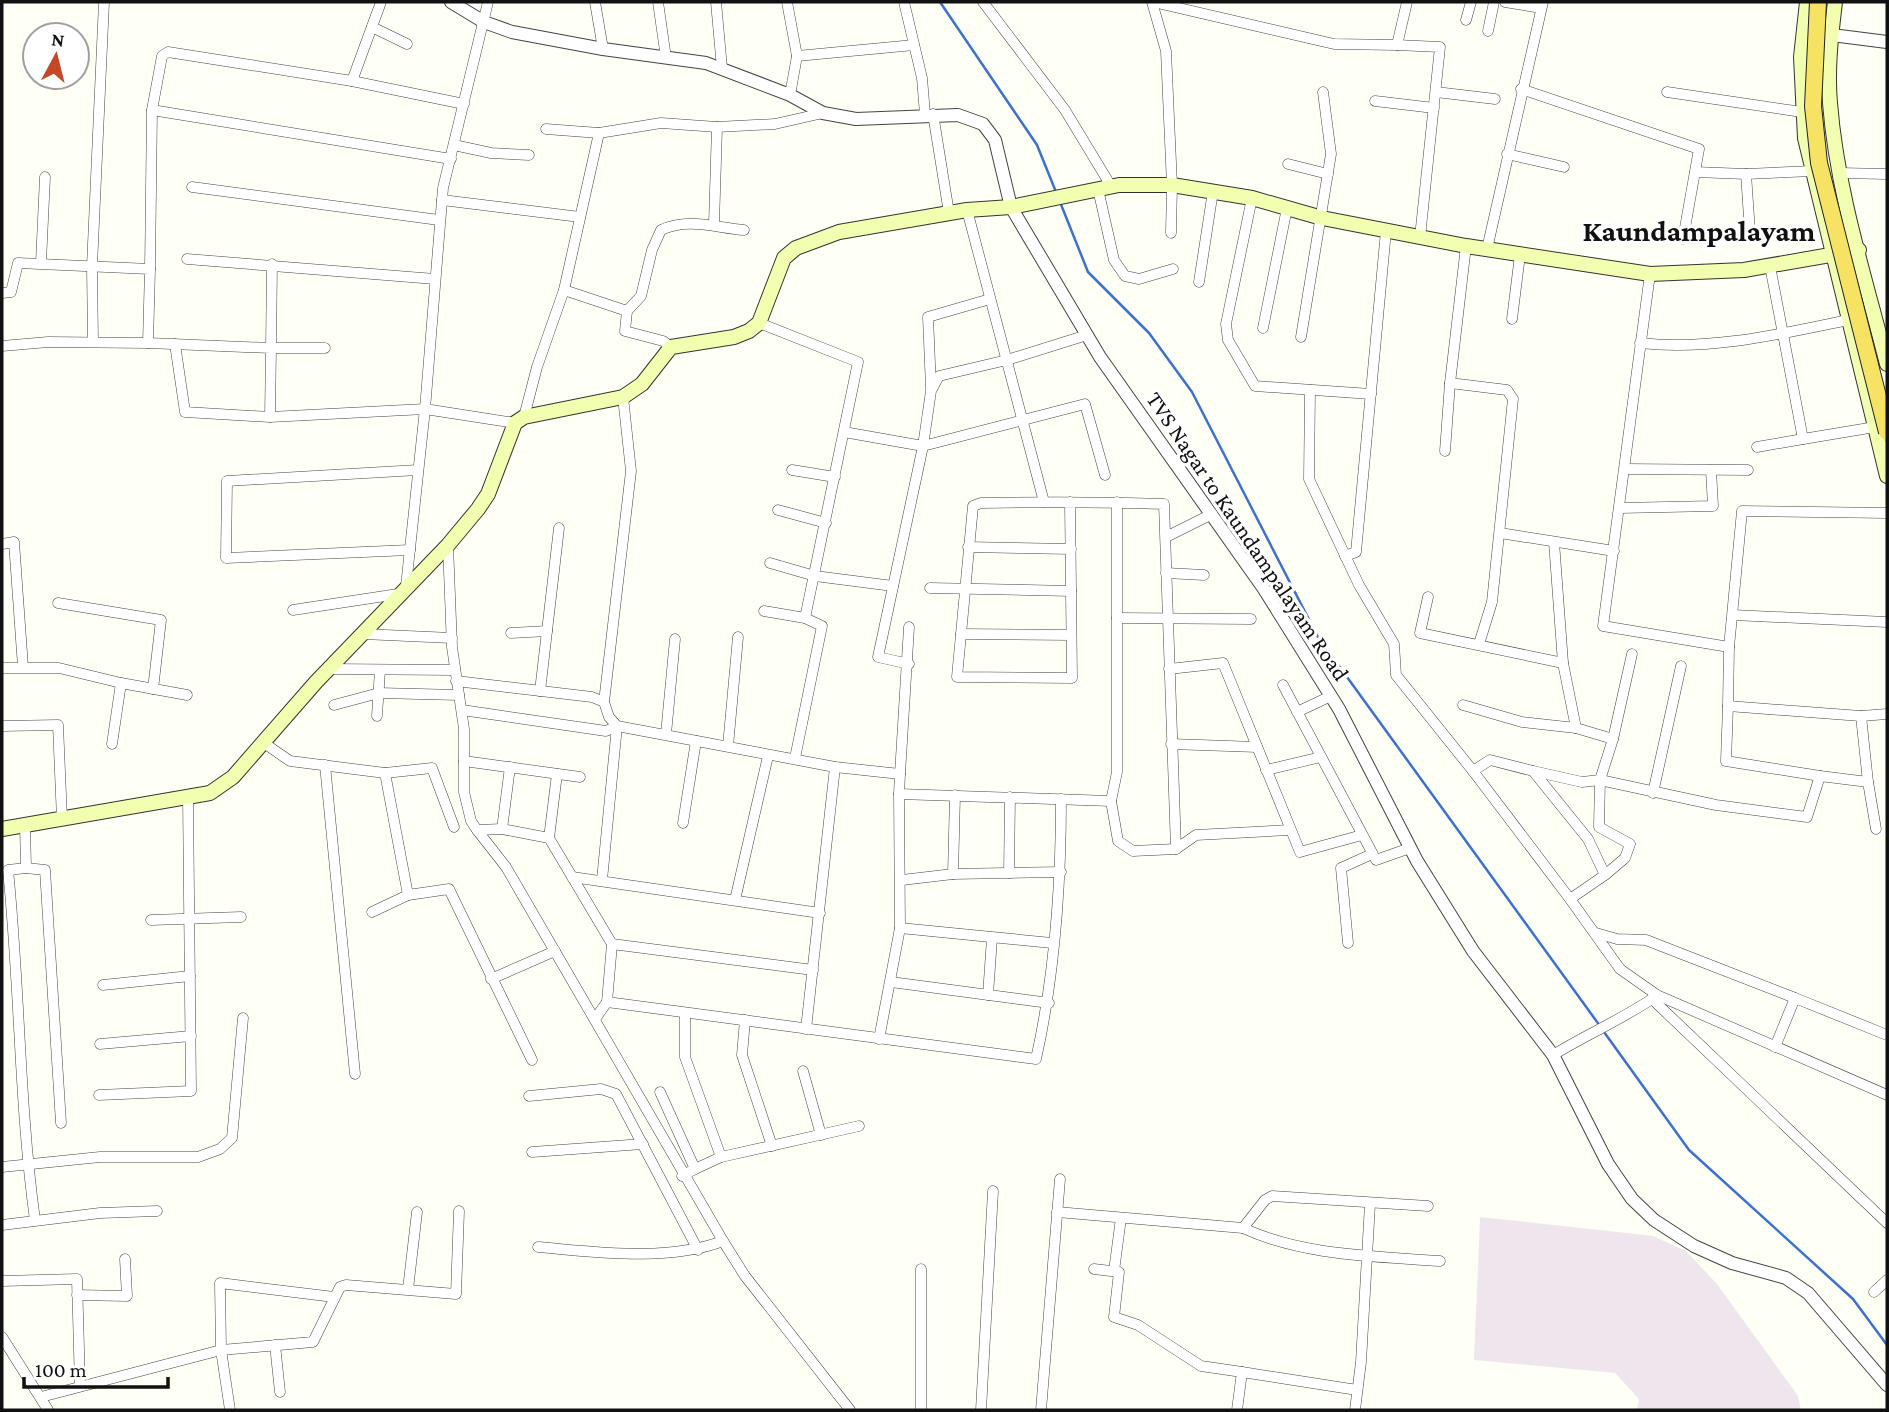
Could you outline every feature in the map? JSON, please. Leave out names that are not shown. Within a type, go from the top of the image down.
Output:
[{"type":"highway","points":[[1818,2],[1813,106],[1819,163],[1881,429]]},
{"type":"highway","points":[[1829,2],[1822,99],[1826,146],[1844,231],[1887,391]]},
{"type":"main road","points":[[1807,2],[1803,30],[1802,112],[1848,320],[1881,429],[1887,476]]},
{"type":"main road","points":[[1835,2],[1829,101],[1845,211],[1881,318],[1887,363]]},
{"type":"main road","points":[[2,829],[210,793],[233,777],[402,590],[447,545],[488,494],[520,420],[623,397],[642,384],[671,347],[734,337],[758,323],[784,258],[796,248],[839,232],[967,210],[1011,207],[1098,189],[1172,185],[1252,198],[1322,218],[1465,246],[1650,274],[1770,266],[1859,250]]},
{"type":"street","points":[[93,342],[92,266],[104,2]]},
{"type":"street","points":[[352,81],[381,2]]},
{"type":"street","name":"TVS Nagar to Kaundampalayam Road","points":[[451,2],[484,22],[512,32],[722,68],[790,95],[823,113],[856,119],[929,114],[958,115],[984,124],[995,141],[1011,207],[1087,335],[1264,589],[1331,696],[1410,848],[1473,951],[1553,1055],[1608,1164],[1632,1199],[1654,1220],[1694,1246],[1732,1263],[1786,1278],[1808,1293],[1887,1385]]},
{"type":"street","points":[[293,610],[402,590],[410,550],[425,409],[439,220],[488,2]]},
{"type":"street","points":[[595,2],[603,49]]},
{"type":"street","points":[[658,2],[666,58]]},
{"type":"street","points":[[716,2],[722,68]]},
{"type":"street","points":[[787,2],[797,56],[790,95]]},
{"type":"street","points":[[904,2],[949,213]]},
{"type":"street","points":[[983,2],[1065,110],[1098,189],[1114,260],[1125,276],[1139,279],[1173,269]]},
{"type":"street","points":[[1171,233],[1172,185],[1166,51],[1153,2],[1334,44],[1440,47],[1420,237]]},
{"type":"street","points":[[1397,45],[1407,2]]},
{"type":"street","points":[[1466,20],[1471,2]]},
{"type":"street","points":[[1488,30],[1494,2]]},
{"type":"street","points":[[1487,249],[1542,5],[1505,2]]},
{"type":"street","points":[[372,27],[407,44]]},
{"type":"street","points":[[1803,30],[1887,42]]},
{"type":"street","points":[[797,56],[914,45]]},
{"type":"street","points":[[148,342],[152,110],[162,56],[168,52],[352,81],[464,104]]},
{"type":"street","points":[[1521,89],[1699,149],[1684,239]]},
{"type":"street","points":[[1301,337],[1331,154],[1323,92]]},
{"type":"street","points":[[1436,92],[1495,99]]},
{"type":"street","points":[[1667,92],[1802,112]]},
{"type":"street","points":[[1375,101],[1434,108]]},
{"type":"street","points":[[152,110],[451,159]]},
{"type":"street","points":[[545,129],[598,133],[661,123],[717,127],[775,124],[823,113]]},
{"type":"street","points":[[714,224],[717,127]]},
{"type":"street","points":[[175,344],[185,412],[270,417],[425,409],[520,420],[564,290],[598,133]]},
{"type":"street","points":[[454,145],[491,153],[529,155]]},
{"type":"street","points":[[1507,154],[1563,167]]},
{"type":"street","points":[[1288,164],[1328,174]]},
{"type":"street","points":[[1695,172],[1746,174],[1813,170]]},
{"type":"street","points":[[1840,173],[1887,174]]},
{"type":"street","points":[[1746,174],[1751,232]]},
{"type":"street","points":[[41,262],[45,177]]},
{"type":"street","points":[[192,187],[439,220]]},
{"type":"street","points":[[1199,282],[1213,191]]},
{"type":"street","points":[[1252,198],[1226,324],[1228,340],[1255,386],[1371,394]]},
{"type":"street","points":[[442,200],[580,218]]},
{"type":"street","points":[[1263,328],[1287,208]]},
{"type":"street","points":[[967,210],[1044,502]]},
{"type":"street","points":[[671,347],[663,341],[625,331],[627,311],[641,296],[652,250],[662,230],[669,226],[714,224],[719,228],[744,230]]},
{"type":"street","points":[[1345,556],[1356,551],[1386,231]]},
{"type":"street","points":[[1445,450],[1465,246]]},
{"type":"street","points":[[1512,318],[1520,255]]},
{"type":"street","points":[[187,259],[435,279]]},
{"type":"street","points":[[2,293],[11,292],[18,263],[150,269]]},
{"type":"street","points":[[270,417],[272,264]]},
{"type":"street","points":[[1770,266],[1803,439]]},
{"type":"street","points":[[1650,274],[1603,626],[1729,647]]},
{"type":"street","points":[[564,290],[627,311]]},
{"type":"street","points":[[909,664],[878,657],[923,446],[932,391],[928,317],[990,299]]},
{"type":"street","points":[[1640,343],[1673,347],[1784,334],[1848,320]]},
{"type":"street","points":[[758,323],[858,362],[805,618]]},
{"type":"street","points":[[932,391],[939,376],[1007,360],[1087,335]]},
{"type":"street","points":[[2,346],[148,342],[325,348]]},
{"type":"street","points":[[1450,383],[1507,390],[1513,395],[1492,602],[1479,644]]},
{"type":"street","points":[[1310,390],[1309,479],[1345,556],[1394,644],[1396,675],[1570,898],[1620,970],[1655,997],[1887,1223]]},
{"type":"street","points":[[602,880],[617,726],[609,717],[604,702],[631,471],[623,397]]},
{"type":"street","points":[[844,432],[923,446],[1085,404],[1105,475]]},
{"type":"street","points":[[1757,447],[1881,429]]},
{"type":"street","points":[[1625,469],[1748,470]]},
{"type":"street","points":[[410,550],[226,558],[227,481],[418,470]]},
{"type":"street","points":[[792,470],[835,477]]},
{"type":"street","points":[[1620,508],[1713,506],[1712,470]]},
{"type":"street","points":[[1070,502],[1072,678],[957,677],[973,506],[981,503],[1044,502],[1070,502],[1117,502],[1164,504],[1176,849]]},
{"type":"street","points":[[1117,502],[1117,772],[1111,801],[1115,833],[1125,848],[1133,850],[1176,849],[1196,835],[1290,830]]},
{"type":"street","points":[[778,510],[826,523]]},
{"type":"street","points":[[1868,782],[1726,761],[1729,647],[1742,511],[1887,513]]},
{"type":"street","points":[[1166,537],[1212,514]]},
{"type":"street","points":[[540,691],[559,528]]},
{"type":"street","points":[[1500,533],[1614,551]]},
{"type":"street","points":[[2,544],[14,542],[23,667]]},
{"type":"street","points":[[1554,542],[1563,663],[1576,728]]},
{"type":"street","points":[[447,545],[455,676],[462,710],[466,807],[477,830],[506,867],[682,1175],[745,1276],[850,1410]]},
{"type":"street","points":[[968,547],[1071,549]]},
{"type":"street","points":[[770,563],[815,576],[893,586]]},
{"type":"street","points":[[1166,573],[1204,575]]},
{"type":"street","points":[[930,588],[1071,592]]},
{"type":"street","points":[[1428,597],[1420,633],[1563,663]]},
{"type":"street","points":[[58,603],[161,620],[153,689]]},
{"type":"street","points":[[764,611],[805,618],[822,626],[795,758]]},
{"type":"street","points":[[1733,615],[1887,622]]},
{"type":"street","points":[[1117,618],[1251,619]]},
{"type":"street","points":[[879,1039],[900,928],[900,774],[909,664],[909,627]]},
{"type":"street","points":[[511,633],[547,631]]},
{"type":"street","points":[[363,634],[452,638]]},
{"type":"street","points":[[961,634],[1071,635]]},
{"type":"street","points":[[728,746],[738,637]]},
{"type":"street","points":[[666,734],[675,639]]},
{"type":"street","points":[[1570,898],[1625,858],[1630,844],[1599,827],[1600,780],[1613,739],[1632,654]]},
{"type":"street","points":[[1169,669],[1223,663],[1300,852],[1362,835]]},
{"type":"street","points":[[1653,793],[1681,666]]},
{"type":"street","points":[[2,668],[59,668],[187,695]]},
{"type":"street","points":[[330,669],[455,676],[592,697],[604,702]]},
{"type":"street","points":[[377,716],[380,670]]},
{"type":"street","points":[[112,744],[121,683]]},
{"type":"street","points":[[1283,685],[1376,860],[1410,848]]},
{"type":"street","points":[[334,705],[379,692],[459,695]]},
{"type":"street","points":[[1297,712],[1331,696]]},
{"type":"street","points":[[1463,705],[1522,722],[1576,728],[1613,739]]},
{"type":"street","points":[[1728,706],[1861,716],[1887,714]]},
{"type":"street","points":[[462,710],[606,731],[617,726],[768,756],[900,774]]},
{"type":"street","points":[[1861,716],[1876,829]]},
{"type":"street","points":[[2,726],[58,725],[62,818]]},
{"type":"street","points":[[683,823],[696,741]]},
{"type":"street","points":[[264,743],[290,761],[386,773],[432,768],[454,827]]},
{"type":"street","points":[[1171,744],[1257,747]]},
{"type":"street","points":[[735,900],[768,756]]},
{"type":"street","points":[[1266,770],[1321,757]]},
{"type":"street","points":[[1473,771],[1490,760],[1582,782],[1600,780],[1653,793],[1807,817],[1820,776]]},
{"type":"street","points":[[464,761],[580,777]]},
{"type":"street","points":[[325,765],[355,1074]]},
{"type":"street","points":[[502,829],[510,767]]},
{"type":"street","points":[[806,1029],[835,767]]},
{"type":"street","points":[[1533,771],[1588,839],[1605,875]]},
{"type":"street","points":[[386,773],[408,895]]},
{"type":"street","points":[[557,774],[549,838],[612,944],[607,1002],[595,1019]]},
{"type":"street","points":[[900,794],[1111,801]]},
{"type":"street","points":[[953,874],[955,795]]},
{"type":"street","points":[[99,1095],[191,1091],[188,797]]},
{"type":"street","points":[[1009,873],[1010,797]]},
{"type":"street","points":[[607,1002],[1036,1059],[1048,1003],[1061,872],[1061,799]]},
{"type":"street","points":[[24,825],[26,868]]},
{"type":"street","points":[[477,830],[502,829],[549,838]]},
{"type":"street","points":[[1349,943],[1340,868],[1373,854]]},
{"type":"street","points":[[35,1220],[27,1165],[16,947],[8,870],[45,870],[61,1123]]},
{"type":"street","points":[[902,880],[953,874],[1061,872]]},
{"type":"street","points":[[572,877],[820,913]]},
{"type":"street","points":[[372,912],[408,895],[449,889],[532,1060]]},
{"type":"street","points":[[151,920],[242,916]]},
{"type":"street","points":[[900,928],[1052,943]]},
{"type":"street","points":[[1596,933],[1616,939],[1646,940],[1887,1035]]},
{"type":"street","points":[[988,995],[992,937]]},
{"type":"street","points":[[612,944],[813,970]]},
{"type":"street","points":[[491,979],[555,951]]},
{"type":"street","points":[[103,985],[190,976]]},
{"type":"street","points":[[891,982],[1048,1003]]},
{"type":"street","points":[[1553,1055],[1586,1035],[1618,1021],[1655,997]]},
{"type":"street","points":[[1655,997],[1887,1095]]},
{"type":"street","points":[[1774,1047],[1794,998]]},
{"type":"street","points":[[685,1013],[685,1057],[721,1157]]},
{"type":"street","points":[[2,1167],[100,1157],[198,1157],[220,1149],[232,1138],[243,1018]]},
{"type":"street","points":[[745,1020],[742,1055],[772,1146]]},
{"type":"street","points":[[100,1044],[191,1036]]},
{"type":"street","points":[[803,1070],[821,1135]]},
{"type":"street","points":[[529,1096],[611,1090],[616,1094],[698,1250]]},
{"type":"street","points":[[660,1092],[695,1169]]},
{"type":"street","points":[[682,1175],[721,1157],[859,1126]]},
{"type":"street","points":[[532,1152],[643,1144]]},
{"type":"street","points":[[1041,1410],[1060,1179]]},
{"type":"street","points":[[981,1410],[993,1191]]},
{"type":"street","points":[[1243,1228],[1265,1200],[1272,1196],[1428,1206]]},
{"type":"street","points":[[1354,1410],[1370,1204]]},
{"type":"street","points":[[2,1225],[100,1213],[158,1211]]},
{"type":"street","points":[[41,1397],[221,1350],[313,1342],[334,1297],[340,1287],[346,1284],[456,1294],[459,1211]]},
{"type":"street","points":[[408,1289],[417,1212]]},
{"type":"street","points":[[1057,1212],[1243,1228],[1268,1239],[1289,1244],[1440,1261]]},
{"type":"street","points":[[1114,1271],[1121,1218]]},
{"type":"street","points":[[538,1247],[620,1252],[698,1250],[723,1241]]},
{"type":"street","points":[[78,1296],[127,1296],[125,1259]]},
{"type":"street","points":[[921,1269],[921,1410]]},
{"type":"street","points":[[1094,1269],[1119,1272],[1115,1317],[1139,1325],[1201,1366],[1357,1390]]},
{"type":"street","points":[[2,1281],[78,1279],[80,1385]]},
{"type":"street","points":[[1874,1292],[1887,1280]]},
{"type":"street","points":[[230,1410],[221,1350],[220,1283],[334,1297]]},
{"type":"street","points":[[2,1337],[48,1410]]},
{"type":"street","points":[[275,1345],[280,1392]]},
{"type":"street","points":[[1237,1410],[1242,1372]]},
{"type":"shaded area","points":[[1480,1217],[1653,1236],[1686,1251],[1717,1284],[1798,1396],[1801,1410],[1637,1410],[1639,1399],[1615,1373],[1474,1360]]},
{"type":"waterway","points":[[940,2],[1037,145],[1056,192]]},
{"type":"waterway","points":[[1060,202],[1088,272],[1149,333],[1192,392],[1318,637],[1600,1026]]},
{"type":"waterway","points":[[1604,1032],[1689,1150],[1853,1299],[1887,1345]]},
{"type":"district","name":"Kaundampalayam","points":[[1699,231]]}]
